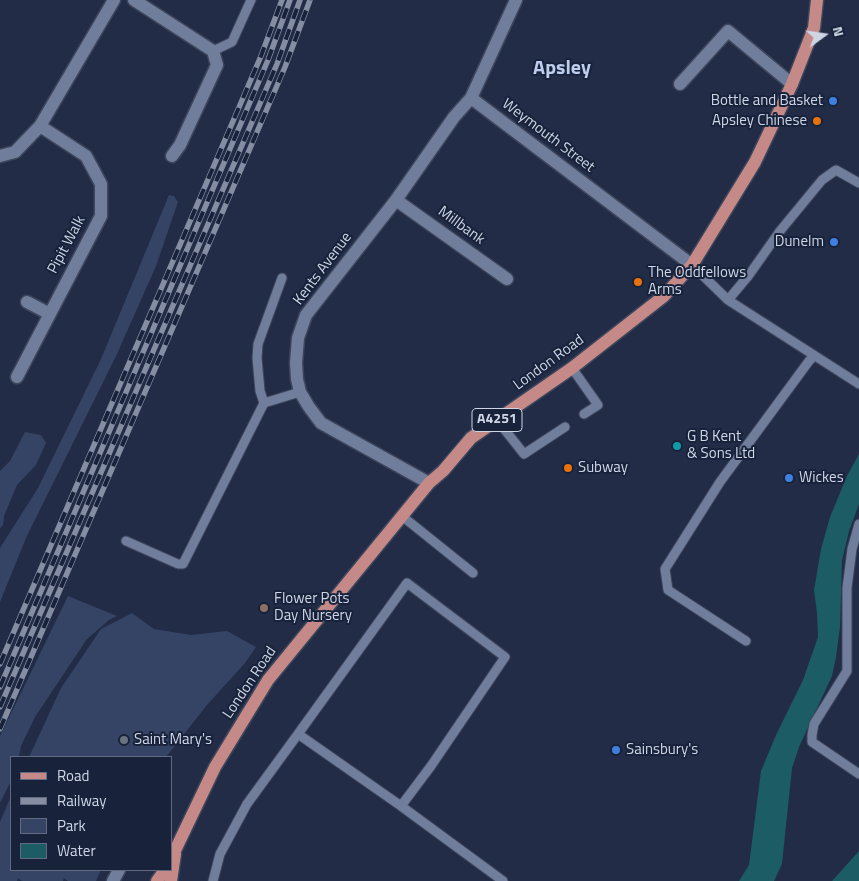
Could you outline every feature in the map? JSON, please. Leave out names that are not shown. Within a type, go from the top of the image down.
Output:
[{"type":"main road","name":"London Road","points":[[173,857],[215,767],[268,680],[429,483],[471,438],[572,368],[664,296],[692,265],[755,162],[792,84],[814,28],[817,0]]},
{"type":"street","points":[[0,156],[15,152],[40,126],[114,0]]},
{"type":"street","points":[[134,0],[213,51],[217,64],[180,145],[172,156]]},
{"type":"street","points":[[471,98],[516,0]]},
{"type":"street","points":[[680,84],[728,31],[792,84]]},
{"type":"street","name":"Kents Avenue","points":[[429,483],[321,423],[300,392],[296,363],[298,338],[306,315],[396,200],[454,117],[471,98]]},
{"type":"street","name":"Weymouth Street","points":[[471,98],[692,265]]},
{"type":"street","name":"Pipit Walk","points":[[16,377],[101,216],[101,184],[86,156],[40,126]]},
{"type":"street","name":"Millbank","points":[[396,200],[507,279]]},
{"type":"street","points":[[27,302],[50,314]]},
{"type":"lane","points":[[213,51],[232,42],[251,0]]},
{"type":"lane","points":[[728,300],[750,275],[780,231],[822,180],[836,170],[859,183]]},
{"type":"lane","points":[[692,265],[728,300],[859,384]]},
{"type":"lane","points":[[126,541],[178,564],[183,564],[264,403],[260,391],[256,358],[258,344],[282,278]]},
{"type":"lane","points":[[746,641],[668,590],[664,569],[720,482],[814,356]]},
{"type":"lane","points":[[572,368],[598,405],[584,414]]},
{"type":"lane","points":[[264,403],[300,392]]},
{"type":"lane","points":[[497,420],[524,454],[565,427]]},
{"type":"lane","points":[[402,516],[473,573]]},
{"type":"lane","points":[[859,524],[852,549],[847,588],[847,671],[814,724],[812,742],[859,774]]},
{"type":"lane","points":[[213,881],[220,854],[247,804],[407,582],[505,657],[431,766],[401,806]]},
{"type":"lane","points":[[298,734],[401,806],[503,881]]},
{"type":"green space","points":[[169,195],[174,196],[178,202],[156,266],[117,354],[26,538],[0,602],[0,548],[38,488],[101,359]]},
{"type":"green space","points":[[25,432],[41,435],[46,443],[36,465],[17,485],[4,516],[3,525],[0,528],[0,471],[10,461]]},
{"type":"green space","points":[[68,596],[117,616],[109,620],[87,639],[35,717],[21,746],[19,756],[10,756],[10,783],[0,803],[0,736]]},
{"type":"green space","points":[[132,613],[154,629],[191,635],[227,631],[256,647],[245,663],[207,705],[167,756],[29,756],[61,688],[101,629]]},
{"type":"green space","points":[[10,798],[10,871],[101,871],[96,881],[68,881],[64,878],[63,881],[22,881],[18,878],[17,881],[0,881],[0,822]]},
{"type":"water","points":[[859,454],[859,504],[849,531],[842,561],[840,627],[836,657],[832,676],[799,747],[792,768],[782,864],[774,881],[739,881],[749,865],[761,771],[803,680],[818,637],[814,590],[821,549],[830,517],[847,476]]},
{"type":"water","points":[[859,851],[859,881],[832,881]]},
{"type":"railway","points":[[0,664],[261,56],[282,0]]},
{"type":"railway","points":[[0,687],[268,60],[290,0]]},
{"type":"railway","points":[[0,707],[277,64],[300,0]]},
{"type":"railway","points":[[0,729],[285,67],[310,0]]},
{"type":"place","name":"Bottle and Basket","points":[[833,101]]},
{"type":"place","name":"Apsley Chinese","points":[[817,121]]},
{"type":"place","name":"Dunelm","points":[[834,242]]},
{"type":"place","name":"The Oddfellows Arms","points":[[638,282]]},
{"type":"place","name":"G B Kent & Sons Ltd","points":[[677,446]]},
{"type":"place","name":"Subway","points":[[568,468]]},
{"type":"place","name":"Wickes","points":[[789,478]]},
{"type":"place","name":"Flower Pots Day Nursery","points":[[264,608]]},
{"type":"place","name":"Saint Mary's","points":[[124,740]]},
{"type":"place","name":"Sainsbury's","points":[[616,750]]},
{"type":"district","name":"Apsley","points":[[562,69]]}]
